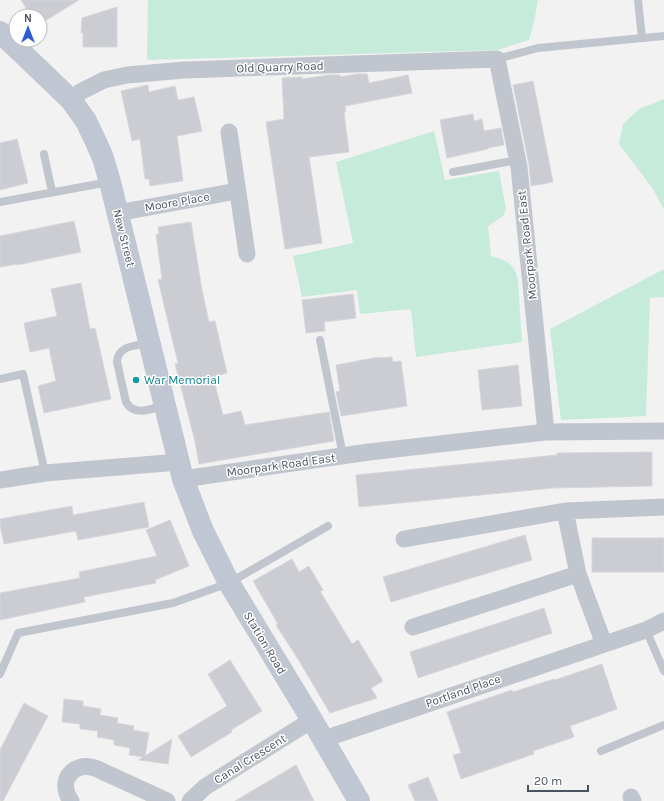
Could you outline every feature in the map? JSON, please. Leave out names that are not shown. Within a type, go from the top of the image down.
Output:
[{"type":"street","name":"New Street","points":[[0,32],[71,100],[86,121],[103,158],[181,470]]},
{"type":"street","name":"Old Quarry Road","points":[[71,100],[80,92],[104,80],[127,75],[185,70],[497,59]]},
{"type":"street","name":"Moorpark Road East","points":[[497,59],[520,174],[546,432]]},
{"type":"street","points":[[229,132],[246,254]]},
{"type":"street","name":"Moore Place","points":[[117,213],[237,191]]},
{"type":"street","name":"Moorpark Road East","points":[[0,480],[45,473],[181,470],[343,456],[546,432],[664,431]]},
{"type":"street","name":"Station Road","points":[[181,470],[203,531],[229,583],[359,801]]},
{"type":"street","points":[[404,539],[565,511],[664,507]]},
{"type":"street","points":[[565,511],[578,574],[604,644]]},
{"type":"street","points":[[413,627],[578,574]]},
{"type":"street","name":"Portland Place","points":[[324,740],[646,630],[664,621]]},
{"type":"street","name":"Canal Crescent","points":[[190,801],[205,787],[312,720]]},
{"type":"street","points":[[71,801],[65,788],[68,776],[72,771],[78,768],[90,766],[167,801]]},
{"type":"lane","points":[[638,0],[642,38]]},
{"type":"lane","points":[[497,59],[538,48],[664,36]]},
{"type":"lane","points":[[44,154],[52,192]]},
{"type":"lane","points":[[453,172],[517,160]]},
{"type":"lane","points":[[0,202],[110,182]]},
{"type":"lane","points":[[320,340],[343,456]]},
{"type":"lane","points":[[149,342],[126,348],[119,353],[117,362],[126,402],[128,406],[141,411],[165,405]]},
{"type":"lane","points":[[0,379],[23,374],[45,473]]},
{"type":"lane","points":[[0,674],[18,633],[173,603],[229,583],[328,526]]},
{"type":"lane","points":[[646,630],[664,671]]},
{"type":"lane","points":[[601,751],[664,725]]},
{"type":"green space","points":[[148,0],[538,0],[529,40],[497,50],[147,60]]},
{"type":"green space","points":[[664,99],[664,210],[653,189],[619,144],[623,124],[639,109]]},
{"type":"green space","points":[[434,131],[445,180],[499,171],[506,209],[503,216],[488,226],[491,256],[506,261],[512,266],[516,274],[518,280],[522,342],[416,357],[411,309],[360,314],[357,290],[302,297],[293,256],[353,243],[336,162]]},
{"type":"green space","points":[[664,269],[664,297],[650,298],[646,416],[561,420],[550,329]]},
{"type":"building","points":[[21,0],[79,0],[48,19],[48,8],[26,8]]},
{"type":"building","points":[[117,7],[117,47],[83,47],[83,33],[81,33],[82,18]]},
{"type":"building","points":[[367,74],[369,83],[408,75],[412,93],[345,106],[346,112],[344,112],[349,152],[309,157],[322,243],[285,249],[266,122],[284,119],[282,78],[302,77],[302,79],[329,75],[340,75],[340,77]]},
{"type":"building","points":[[533,81],[553,182],[531,186],[529,165],[513,85]]},
{"type":"building","points":[[148,85],[149,92],[175,86],[178,100],[194,97],[202,131],[177,136],[183,181],[150,186],[149,179],[145,179],[140,139],[132,141],[121,91]]},
{"type":"building","points":[[473,114],[474,121],[482,119],[484,131],[501,128],[504,145],[447,158],[440,120]]},
{"type":"building","points":[[17,139],[28,183],[0,190],[0,143]]},
{"type":"building","points":[[74,221],[81,252],[0,267],[0,236]]},
{"type":"building","points":[[191,222],[202,290],[209,322],[215,321],[227,373],[213,377],[223,415],[241,411],[245,425],[329,412],[334,441],[199,464],[195,441],[175,364],[178,363],[158,280],[162,279],[156,234],[159,234],[158,227]]},
{"type":"building","points":[[81,283],[90,329],[95,328],[111,399],[44,413],[38,386],[56,381],[49,348],[30,352],[24,323],[57,316],[51,289]]},
{"type":"building","points":[[353,294],[356,318],[324,322],[325,331],[306,333],[302,300]]},
{"type":"building","points":[[379,357],[392,357],[393,362],[401,361],[407,406],[341,416],[336,392],[340,391],[336,365]]},
{"type":"building","points":[[518,365],[522,406],[482,410],[478,370]]},
{"type":"building","points":[[652,452],[652,486],[553,488],[359,507],[356,475],[557,455],[557,453]]},
{"type":"building","points":[[144,502],[149,527],[78,540],[76,531],[4,544],[0,519],[72,506],[73,515]]},
{"type":"building","points":[[170,520],[189,566],[155,580],[156,583],[84,597],[85,602],[0,620],[0,593],[80,578],[79,572],[157,556],[146,530]]},
{"type":"building","points":[[525,535],[532,560],[391,602],[383,577]]},
{"type":"building","points":[[592,538],[664,538],[664,572],[592,572]]},
{"type":"building","points":[[292,559],[299,572],[309,566],[323,590],[320,591],[352,644],[358,640],[383,681],[371,688],[377,698],[330,713],[276,625],[278,624],[253,581]]},
{"type":"building","points":[[544,608],[552,633],[418,678],[410,652]]},
{"type":"building","points":[[230,660],[262,711],[231,730],[232,732],[191,757],[178,736],[227,706],[208,674]]},
{"type":"building","points":[[602,664],[617,709],[570,726],[574,737],[533,751],[534,754],[461,779],[453,755],[461,753],[447,712],[512,690],[513,692],[554,679],[555,680]]},
{"type":"building","points":[[64,699],[83,701],[83,706],[101,709],[100,715],[118,718],[117,723],[134,726],[133,730],[149,733],[145,756],[172,739],[168,764],[139,760],[143,757],[129,755],[130,748],[114,745],[114,740],[97,737],[98,731],[80,729],[80,724],[62,722]]},
{"type":"building","points":[[24,703],[48,716],[3,801],[0,801],[0,750]]},
{"type":"building","points":[[296,765],[314,801],[235,801]]},
{"type":"building","points":[[428,777],[438,801],[415,801],[408,785]]},
{"type":"place","name":"War Memorial","points":[[136,380]]}]
